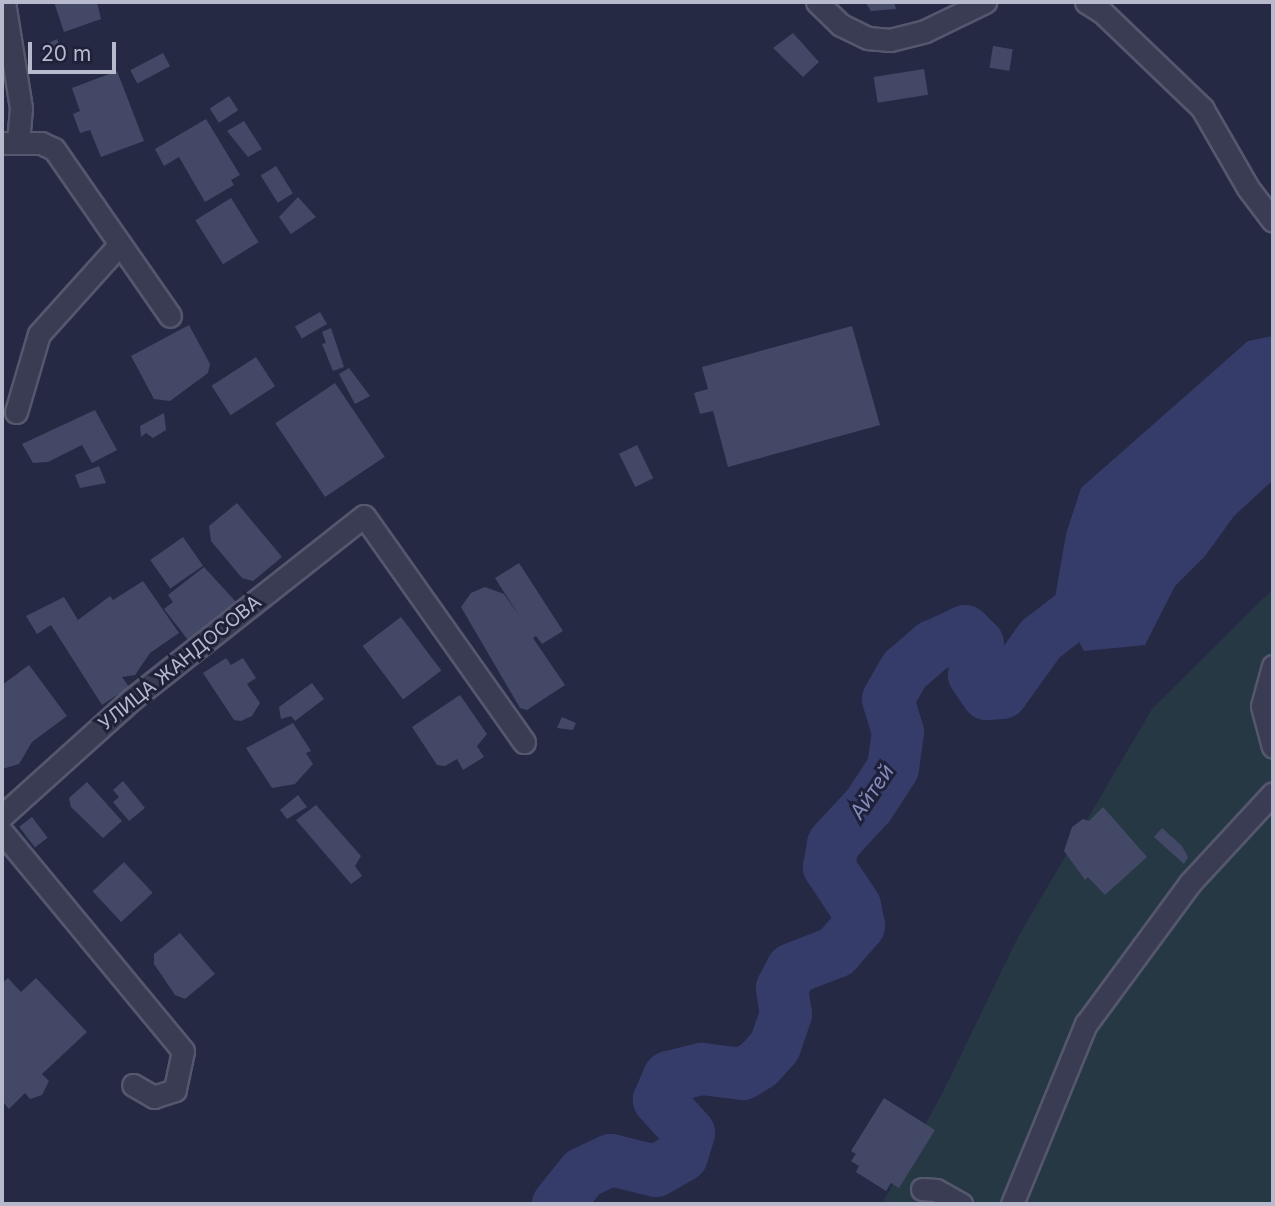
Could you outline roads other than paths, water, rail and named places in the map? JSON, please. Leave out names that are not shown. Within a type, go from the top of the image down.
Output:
[{"type":"street","points":[[4,2],[21,107],[10,143],[41,143],[54,149],[170,316]]},
{"type":"street","points":[[817,2],[850,29],[868,38],[890,40],[925,31],[985,2]]},
{"type":"street","points":[[1086,2],[1102,12],[1202,108],[1248,188],[1273,221]]},
{"type":"street","points":[[16,412],[39,334],[120,244]]},
{"type":"street","name":"УЛИЦА ЖАНДОСОВА","points":[[2,816],[132,699],[364,516],[524,742]]},
{"type":"street","points":[[1273,666],[1262,706],[1273,747]]},
{"type":"street","points":[[1012,1204],[1086,1024],[1190,883],[1273,793]]},
{"type":"street","points":[[2,832],[179,1045],[182,1065],[175,1090],[154,1097],[133,1085]]},
{"type":"street","points":[[922,1189],[936,1190],[961,1204]]},
{"type":"water","points":[[1273,336],[1273,480],[1234,516],[1205,556],[1175,586],[1145,645],[1084,651],[1055,598],[1066,534],[1081,488],[1248,341]]},
{"type":"waterway","name":"Айтей","points":[[558,1204],[583,1173],[611,1160],[656,1171],[682,1156],[689,1133],[659,1100],[669,1077],[702,1069],[743,1074],[759,1064],[775,1046],[786,1014],[782,988],[792,969],[836,952],[859,926],[855,906],[829,867],[833,844],[869,805],[893,768],[898,732],[888,699],[905,670],[933,646],[965,631],[978,644],[974,675],[987,694],[1002,693],[1041,639],[1093,599],[1114,566]]}]
